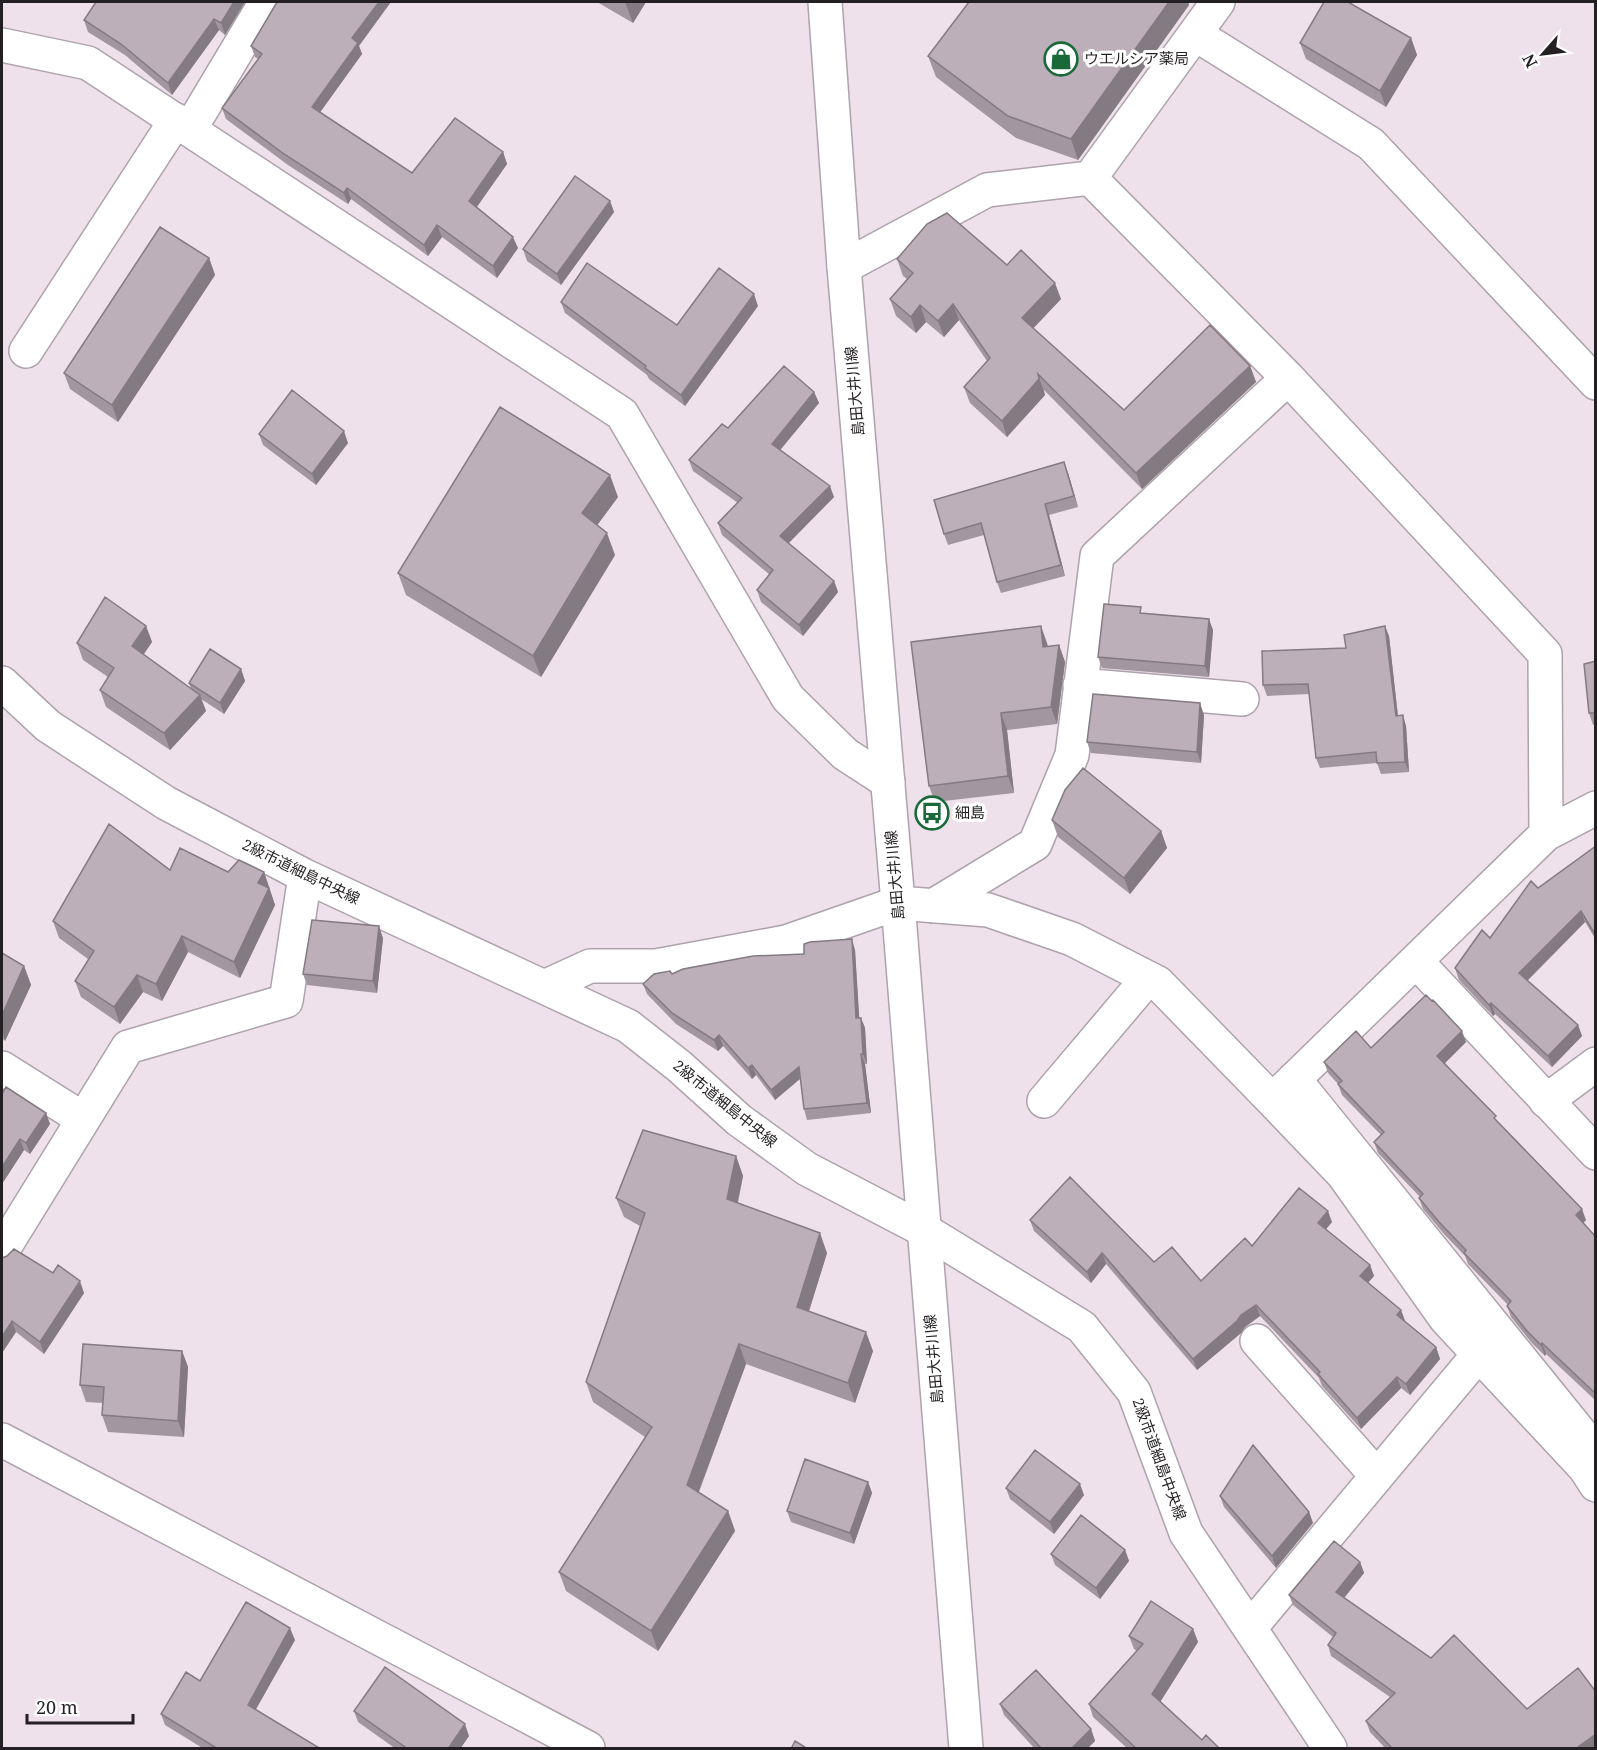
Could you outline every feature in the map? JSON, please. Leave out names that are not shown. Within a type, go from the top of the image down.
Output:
[{"type":"street","points":[[26,351],[266,2]]},
{"type":"street","name":"島田大井川線","points":[[825,2],[844,267],[966,1749]]},
{"type":"street","points":[[844,267],[987,190],[1090,178],[1218,2]]},
{"type":"street","points":[[1195,34],[1371,144],[1596,383]]},
{"type":"street","points":[[2,45],[88,63],[622,414],[788,698],[845,754],[888,782]]},
{"type":"street","points":[[1090,178],[1288,378],[1545,654],[1546,834]]},
{"type":"street","points":[[933,906],[1035,844],[1072,755],[1097,556],[1288,378]]},
{"type":"street","name":"2級市道細島中央線","points":[[2,683],[48,726],[166,803],[305,876],[628,1026],[679,1066],[739,1120],[807,1169],[924,1230],[1082,1327],[1134,1392],[1186,1533],[1330,1749]]},
{"type":"street","points":[[1080,685],[1242,699]]},
{"type":"street","points":[[1283,1090],[1546,834],[1596,808]]},
{"type":"street","points":[[2,1251],[128,1047],[286,1001],[305,876]]},
{"type":"street","points":[[544,987],[590,966],[656,966],[786,942],[898,903],[988,910],[1072,939],[1158,983],[1283,1090],[1596,1451]]},
{"type":"street","points":[[1416,961],[1596,1153]]},
{"type":"street","points":[[1044,1101],[1148,978]]},
{"type":"street","points":[[1546,1101],[1596,1064]]},
{"type":"street","points":[[2,1068],[83,1119]]},
{"type":"street","points":[[1343,1157],[1343,1174],[1446,1318],[1585,1468],[1596,1485]]},
{"type":"street","points":[[1257,1341],[1377,1476]]},
{"type":"street","points":[[1250,1628],[1479,1354]]},
{"type":"street","points":[[2,1440],[588,1749]]},
{"type":"building","points":[[96,2],[234,2],[221,23],[214,19],[168,83],[121,44],[84,20]]},
{"type":"building","points":[[277,2],[379,2],[352,38],[358,43],[312,107],[412,173],[455,118],[503,152],[469,201],[513,237],[493,266],[437,225],[424,245],[347,188],[344,193],[284,154],[222,108],[262,54],[251,46]]},
{"type":"building","points":[[969,2],[1169,2],[1071,139],[1008,116],[928,56]]},
{"type":"building","points":[[1324,2],[1348,2],[1411,38],[1380,91],[1300,43]]},
{"type":"building","points":[[575,176],[610,201],[557,274],[523,249]]},
{"type":"building","points":[[947,213],[1007,265],[1021,250],[1055,283],[1022,318],[1124,410],[1210,325],[1250,366],[1136,473],[1038,374],[1039,379],[1002,421],[964,387],[990,358],[953,304],[938,321],[920,305],[911,317],[890,299],[913,273],[897,259],[927,224]]},
{"type":"building","points":[[160,227],[209,258],[112,405],[64,373]]},
{"type":"building","points":[[587,263],[677,325],[719,268],[754,294],[681,395],[561,302]]},
{"type":"building","points":[[784,366],[814,392],[772,444],[830,486],[780,536],[834,581],[799,625],[757,590],[773,570],[718,523],[742,498],[689,460],[722,424],[728,428]]},
{"type":"building","points":[[292,390],[344,431],[312,474],[259,434]]},
{"type":"building","points":[[500,407],[610,475],[582,513],[607,533],[533,656],[398,573]]},
{"type":"building","points":[[1064,462],[1074,496],[1045,504],[1061,565],[997,582],[981,523],[944,534],[934,500]]},
{"type":"building","points":[[105,597],[146,626],[132,646],[200,695],[164,733],[100,690],[114,668],[77,643]]},
{"type":"building","points":[[1104,604],[1141,607],[1140,613],[1209,619],[1205,666],[1098,657]]},
{"type":"building","points":[[1041,626],[1043,647],[1059,645],[1051,707],[1001,713],[1008,776],[929,786],[911,642]]},
{"type":"building","points":[[1385,626],[1396,716],[1403,715],[1405,762],[1377,763],[1376,752],[1316,758],[1308,684],[1263,685],[1262,651],[1346,648],[1344,635]]},
{"type":"building","points":[[210,649],[241,669],[220,703],[189,683]]},
{"type":"building","points":[[1596,661],[1596,713],[1589,713],[1584,664]]},
{"type":"building","points":[[1093,694],[1200,703],[1197,752],[1087,742]]},
{"type":"building","points":[[1083,768],[1161,831],[1124,878],[1052,820],[1065,790]]},
{"type":"building","points":[[109,824],[170,870],[180,848],[228,872],[239,860],[264,872],[258,883],[269,888],[234,962],[182,936],[156,984],[137,975],[114,1007],[75,981],[94,951],[53,921]]},
{"type":"building","points":[[1596,846],[1596,936],[1581,911],[1519,973],[1578,1025],[1548,1056],[1491,1003],[1489,1005],[1455,968],[1482,930],[1490,938],[1531,881],[1538,888]]},
{"type":"building","points":[[312,920],[379,926],[373,981],[303,974]]},
{"type":"building","points":[[852,939],[856,1018],[861,1018],[863,1054],[861,1054],[867,1103],[804,1109],[799,1067],[771,1090],[752,1065],[748,1068],[719,1035],[714,1040],[672,1013],[643,984],[654,974],[670,971],[672,974],[683,969],[753,956],[804,954],[804,944],[810,942]]},
{"type":"building","points":[[2,953],[24,966],[2,1015]]},
{"type":"building","points":[[1426,995],[1462,1031],[1437,1056],[1582,1209],[1576,1215],[1596,1237],[1596,1394],[1527,1331],[1507,1306],[1511,1301],[1464,1253],[1466,1250],[1419,1198],[1423,1194],[1374,1142],[1384,1132],[1338,1084],[1342,1081],[1324,1062],[1356,1031],[1371,1048]]},
{"type":"building","points":[[6,1087],[46,1113],[26,1143],[20,1139],[2,1167],[2,1094]]},
{"type":"building","points":[[643,1130],[736,1156],[727,1199],[820,1233],[797,1307],[866,1332],[848,1383],[739,1344],[687,1485],[728,1511],[651,1631],[559,1572],[652,1427],[586,1382],[645,1213],[616,1198]]},
{"type":"building","points":[[1070,1177],[1154,1262],[1172,1247],[1201,1281],[1245,1238],[1252,1246],[1299,1188],[1328,1211],[1318,1223],[1370,1265],[1360,1276],[1401,1310],[1397,1315],[1436,1347],[1406,1384],[1397,1377],[1357,1418],[1318,1374],[1320,1372],[1256,1305],[1241,1315],[1193,1359],[1102,1253],[1087,1272],[1030,1220]]},
{"type":"building","points":[[14,1249],[53,1273],[58,1265],[80,1281],[40,1342],[12,1321],[2,1337],[2,1258]]},
{"type":"building","points":[[83,1344],[182,1351],[178,1421],[102,1415],[104,1387],[80,1385]]},
{"type":"building","points":[[1253,1445],[1309,1512],[1272,1556],[1220,1496]]},
{"type":"building","points":[[1035,1450],[1080,1484],[1050,1522],[1006,1488]]},
{"type":"building","points":[[805,1459],[868,1482],[850,1533],[787,1511]]},
{"type":"building","points":[[1081,1515],[1125,1550],[1096,1588],[1051,1554]]},
{"type":"building","points":[[1334,1541],[1360,1562],[1336,1592],[1431,1658],[1454,1635],[1527,1709],[1578,1668],[1596,1692],[1596,1734],[1575,1749],[1393,1749],[1366,1721],[1395,1693],[1328,1645],[1336,1633],[1289,1595]]},
{"type":"building","points":[[1151,1601],[1193,1629],[1152,1694],[1202,1740],[1206,1735],[1220,1749],[1137,1749],[1089,1704],[1143,1644],[1129,1636]]},
{"type":"building","points":[[246,1602],[290,1628],[248,1705],[321,1749],[218,1749],[161,1714],[186,1672],[200,1681]]},
{"type":"building","points":[[385,1667],[465,1724],[448,1749],[408,1749],[354,1711]]},
{"type":"building","points":[[1036,1670],[1091,1729],[1071,1749],[1042,1749],[1000,1704]]},
{"type":"building","points":[[795,1741],[808,1749],[791,1749]]},
{"type":"place","name":"ウエルシア薬局","points":[[1061,59]]},
{"type":"place","name":"細島","points":[[932,813]]}]
